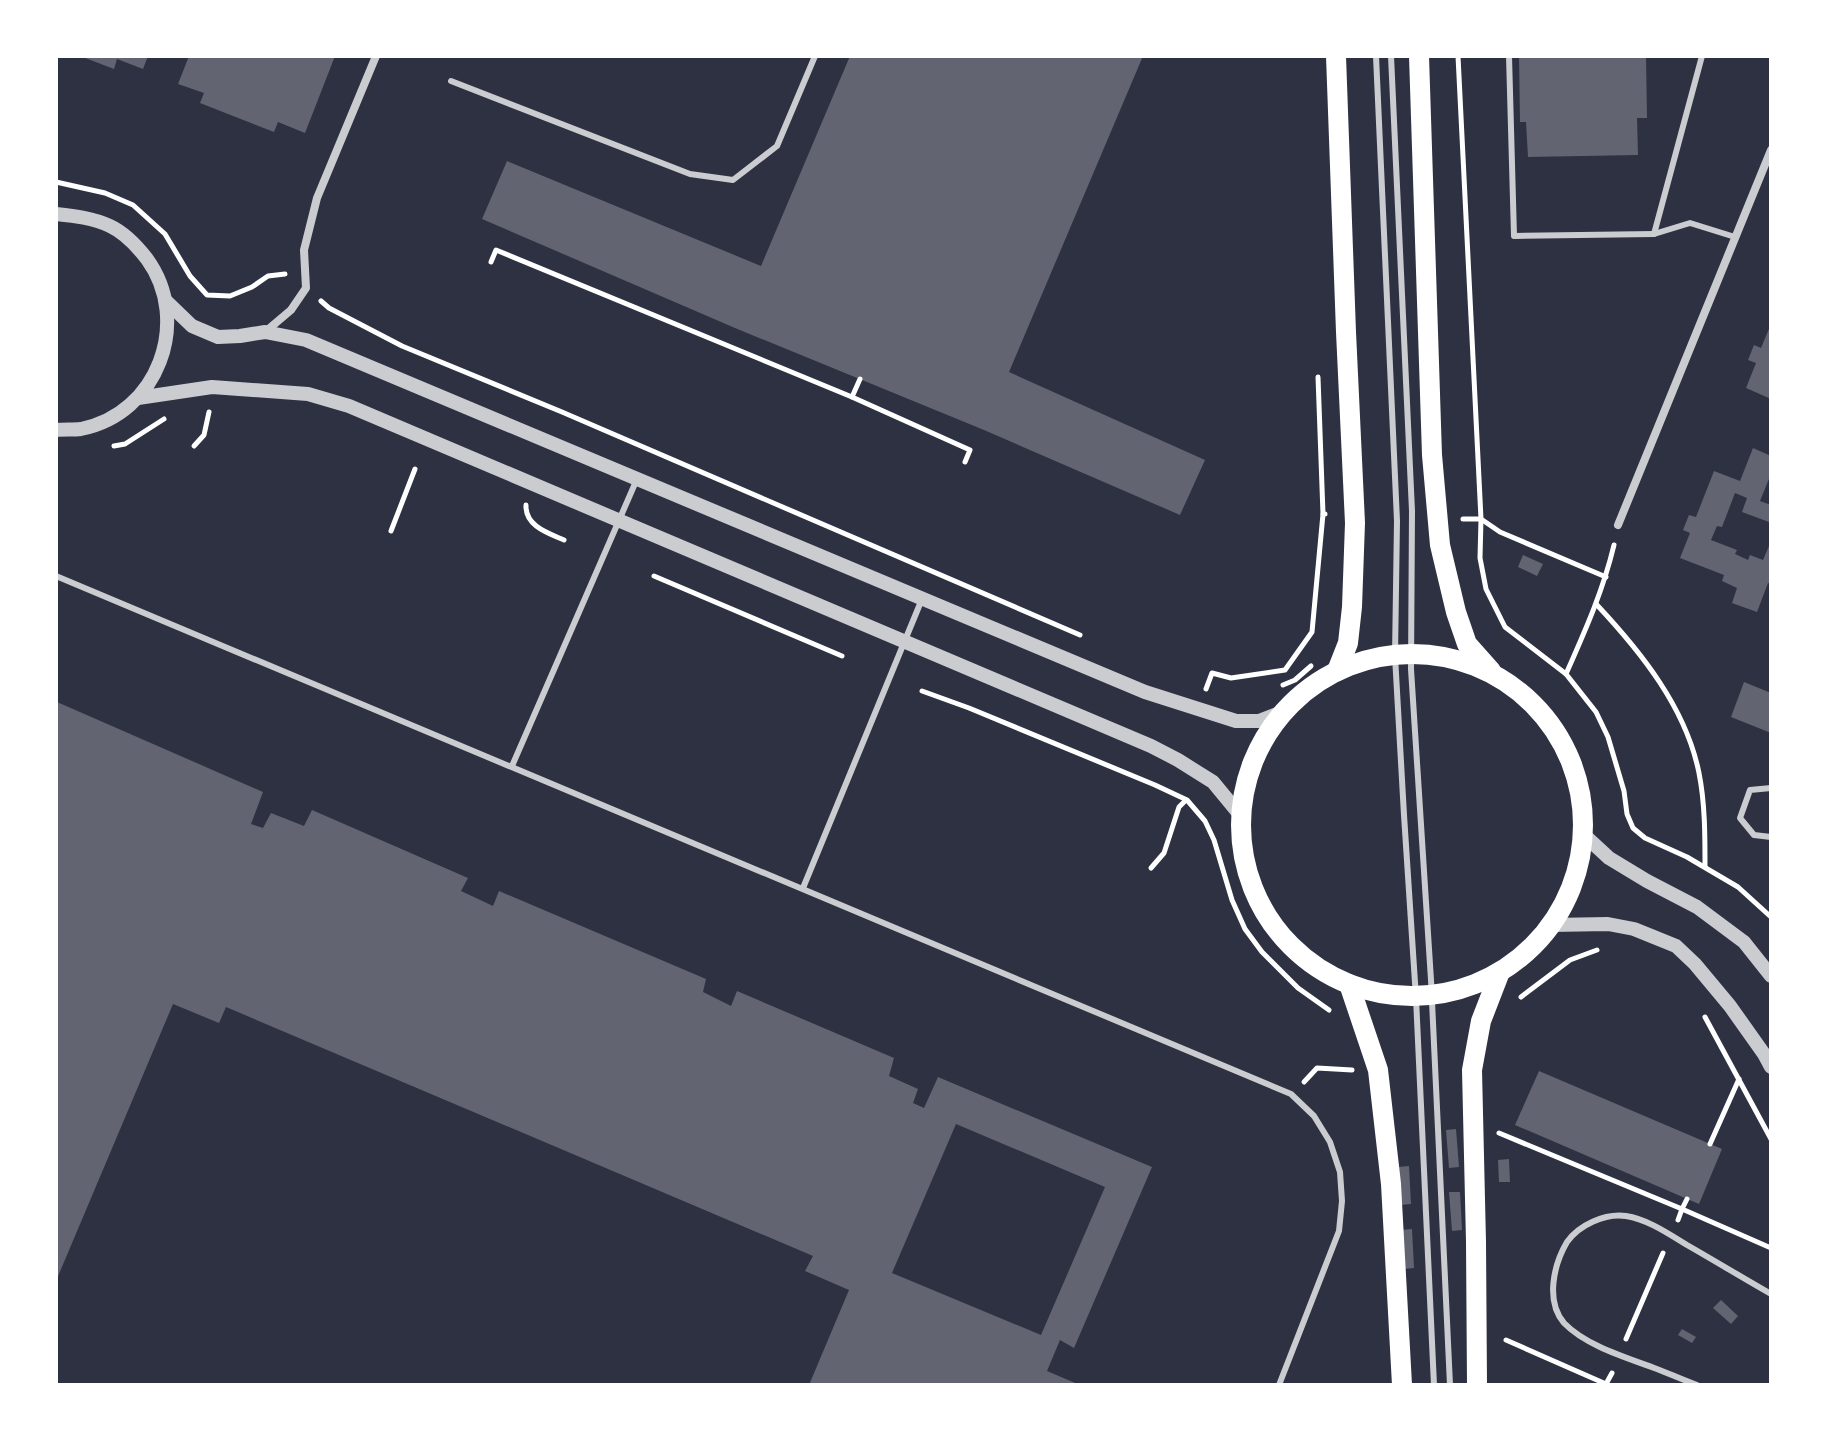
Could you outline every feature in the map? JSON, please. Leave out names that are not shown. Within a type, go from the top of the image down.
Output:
[{"type":"main road","points":[[1336,56],[1355,523],[1348,643],[1337,671]]},
{"type":"main road","points":[[1419,56],[1432,455],[1440,545],[1467,644],[1493,674]]},
{"type":"main road","points":[[1422,654],[1472,665],[1493,674],[1526,697],[1560,739],[1575,773],[1582,807],[1583,834],[1578,869],[1571,890],[1551,925],[1529,951],[1500,972],[1454,993],[1424,998],[1387,994],[1349,984],[1297,952],[1262,907],[1243,855],[1241,816],[1246,783],[1260,746],[1285,711],[1305,691],[1337,671],[1375,658],[1403,656],[1422,654]]},
{"type":"main road","points":[[1477,1385],[1472,1070],[1481,1021],[1500,972]]},
{"type":"main road","points":[[1349,984],[1378,1070],[1391,1184],[1402,1385]]},
{"type":"street","points":[[265,332],[291,310],[306,288],[304,250],[317,198],[376,56]]},
{"type":"street","points":[[1618,525],[1771,150]]},
{"type":"street","points":[[56,214],[82,216],[112,227],[137,246],[155,271],[166,301],[168,336],[158,369],[138,398],[112,417],[81,429],[56,430]]},
{"type":"street","points":[[166,301],[192,326],[218,337],[265,332],[306,340],[1145,692],[1236,721],[1259,721],[1285,711]]},
{"type":"street","points":[[138,398],[212,387],[308,394],[349,406],[1151,746],[1213,782],[1241,816]]},
{"type":"street","points":[[1583,834],[1609,858],[1697,907],[1744,942],[1771,976]]},
{"type":"street","points":[[1551,925],[1608,924],[1634,929],[1676,946],[1730,1006],[1771,1067]]},
{"type":"lane","points":[[451,81],[690,174],[733,180],[777,146],[815,56]]},
{"type":"lane","points":[[1376,56],[1403,656],[1450,1385]]},
{"type":"lane","points":[[1391,56],[1412,511],[1403,656],[1404,815],[1424,998],[1434,1385]]},
{"type":"lane","points":[[1509,56],[1514,236],[1654,234],[1690,223],[1735,237]]},
{"type":"lane","points":[[1654,234],[1702,56]]},
{"type":"lane","points":[[512,766],[637,479]]},
{"type":"lane","points":[[56,576],[1291,1094],[1314,1116],[1330,1142],[1340,1172],[1342,1201],[1339,1231],[1279,1385]]},
{"type":"lane","points":[[803,888],[922,599]]},
{"type":"lane","points":[[1771,788],[1750,790],[1740,818],[1754,835],[1771,837]]},
{"type":"lane","points":[[1697,1385],[1619,1355],[1581,1336],[1563,1321],[1556,1305],[1554,1280],[1561,1253],[1571,1237],[1585,1225],[1626,1216],[1660,1230],[1771,1294]]},
{"type":"path","points":[[1458,56],[1481,519],[1480,558],[1486,589],[1505,627],[1566,674],[1596,712],[1608,737],[1633,828],[1645,838],[1687,857],[1738,887],[1771,917]]},
{"type":"path","points":[[56,182],[105,193],[133,205],[165,234],[190,276],[207,295],[230,296],[268,276],[286,274]]},
{"type":"path","points":[[491,262],[496,250],[852,397],[970,450],[965,462]]},
{"type":"path","points":[[320,300],[329,308],[402,346],[1082,636]]},
{"type":"path","points":[[852,397],[860,379]]},
{"type":"path","points":[[194,446],[204,435],[209,411]]},
{"type":"path","points":[[391,531],[415,469]]},
{"type":"path","points":[[527,496],[526,512],[536,527],[564,540]]},
{"type":"path","points":[[1216,691],[1205,690],[1212,673],[1231,678],[1285,670],[1312,632],[1323,514],[1338,512]]},
{"type":"path","points":[[1463,519],[1481,519],[1500,532],[1606,577]]},
{"type":"path","points":[[1566,674],[1597,605],[1618,525]]},
{"type":"path","points":[[654,576],[842,656]]},
{"type":"path","points":[[1597,605],[1645,661],[1681,719],[1698,771],[1703,805],[1705,867]]},
{"type":"path","points":[[1282,686],[1295,680],[1314,663]]},
{"type":"path","points":[[922,691],[1187,800],[1205,821],[1214,840],[1232,900],[1245,929],[1262,952],[1298,988],[1336,1016]]},
{"type":"path","points":[[1151,868],[1164,853],[1179,807],[1187,800]]},
{"type":"path","points":[[1517,1000],[1570,960],[1600,949]]},
{"type":"path","points":[[1700,1008],[1771,1139]]},
{"type":"path","points":[[1291,1094],[1317,1068],[1361,1071]]},
{"type":"path","points":[[1710,1144],[1739,1078]]},
{"type":"path","points":[[1495,1131],[1771,1248]]},
{"type":"path","points":[[1677,1221],[1687,1199]]},
{"type":"path","points":[[1626,1339],[1665,1248]]},
{"type":"path","points":[[1506,1340],[1607,1385],[1614,1368]]},
{"type":"building","points":[[80,56],[148,56],[143,69],[117,59],[114,69]]},
{"type":"building","points":[[189,56],[335,56],[305,133],[278,122],[274,132],[200,103],[204,93],[178,84]]},
{"type":"building","points":[[850,56],[1143,56],[1009,372],[1205,460],[1180,515],[482,219],[507,161],[761,266]]},
{"type":"building","points":[[1519,56],[1646,56],[1647,118],[1637,118],[1638,155],[1528,157],[1526,122],[1520,122]]},
{"type":"building","points":[[1771,324],[1771,399],[1746,388],[1756,363],[1748,360],[1754,345],[1761,348]]},
{"type":"building","points":[[1753,448],[1771,456],[1771,474],[1760,501],[1771,505],[1769,522],[1742,512],[1747,498],[1735,493],[1722,527],[1717,526],[1711,540],[1737,550],[1735,554],[1748,560],[1750,555],[1763,560],[1771,547],[1771,584],[1768,583],[1757,612],[1732,603],[1737,588],[1722,581],[1724,575],[1680,558],[1690,533],[1683,530],[1689,515],[1696,517],[1714,471],[1740,481]]},
{"type":"building","points":[[1523,555],[1543,564],[1537,576],[1518,567]]},
{"type":"building","points":[[1744,682],[1771,693],[1771,733],[1731,717]]},
{"type":"building","points":[[57,702],[263,792],[251,824],[263,828],[271,813],[304,826],[312,810],[468,878],[461,891],[493,906],[499,891],[706,979],[703,992],[731,1006],[737,991],[894,1058],[889,1076],[918,1089],[913,1103],[924,1108],[938,1077],[1152,1167],[1074,1348],[1060,1340],[1047,1371],[1080,1385],[809,1385],[849,1290],[805,1271],[813,1256],[226,1007],[219,1023],[173,1004],[56,1281]],"holes":[[[956,1124],[1105,1187],[1041,1335],[892,1273]]]},
{"type":"building","points":[[1539,1071],[1722,1149],[1699,1204],[1515,1125]]},
{"type":"building","points":[[1456,1129],[1459,1167],[1449,1168],[1446,1130]]},
{"type":"building","points":[[1509,1159],[1510,1182],[1499,1182],[1498,1160]]},
{"type":"building","points":[[1409,1166],[1411,1204],[1401,1205],[1398,1167]]},
{"type":"building","points":[[1449,1192],[1460,1192],[1462,1230],[1452,1231]]},
{"type":"building","points":[[1412,1229],[1414,1268],[1404,1269],[1401,1230]]},
{"type":"building","points":[[1721,1300],[1738,1316],[1731,1324],[1713,1308]]},
{"type":"building","points":[[1682,1329],[1696,1337],[1692,1343],[1678,1335]]}]
